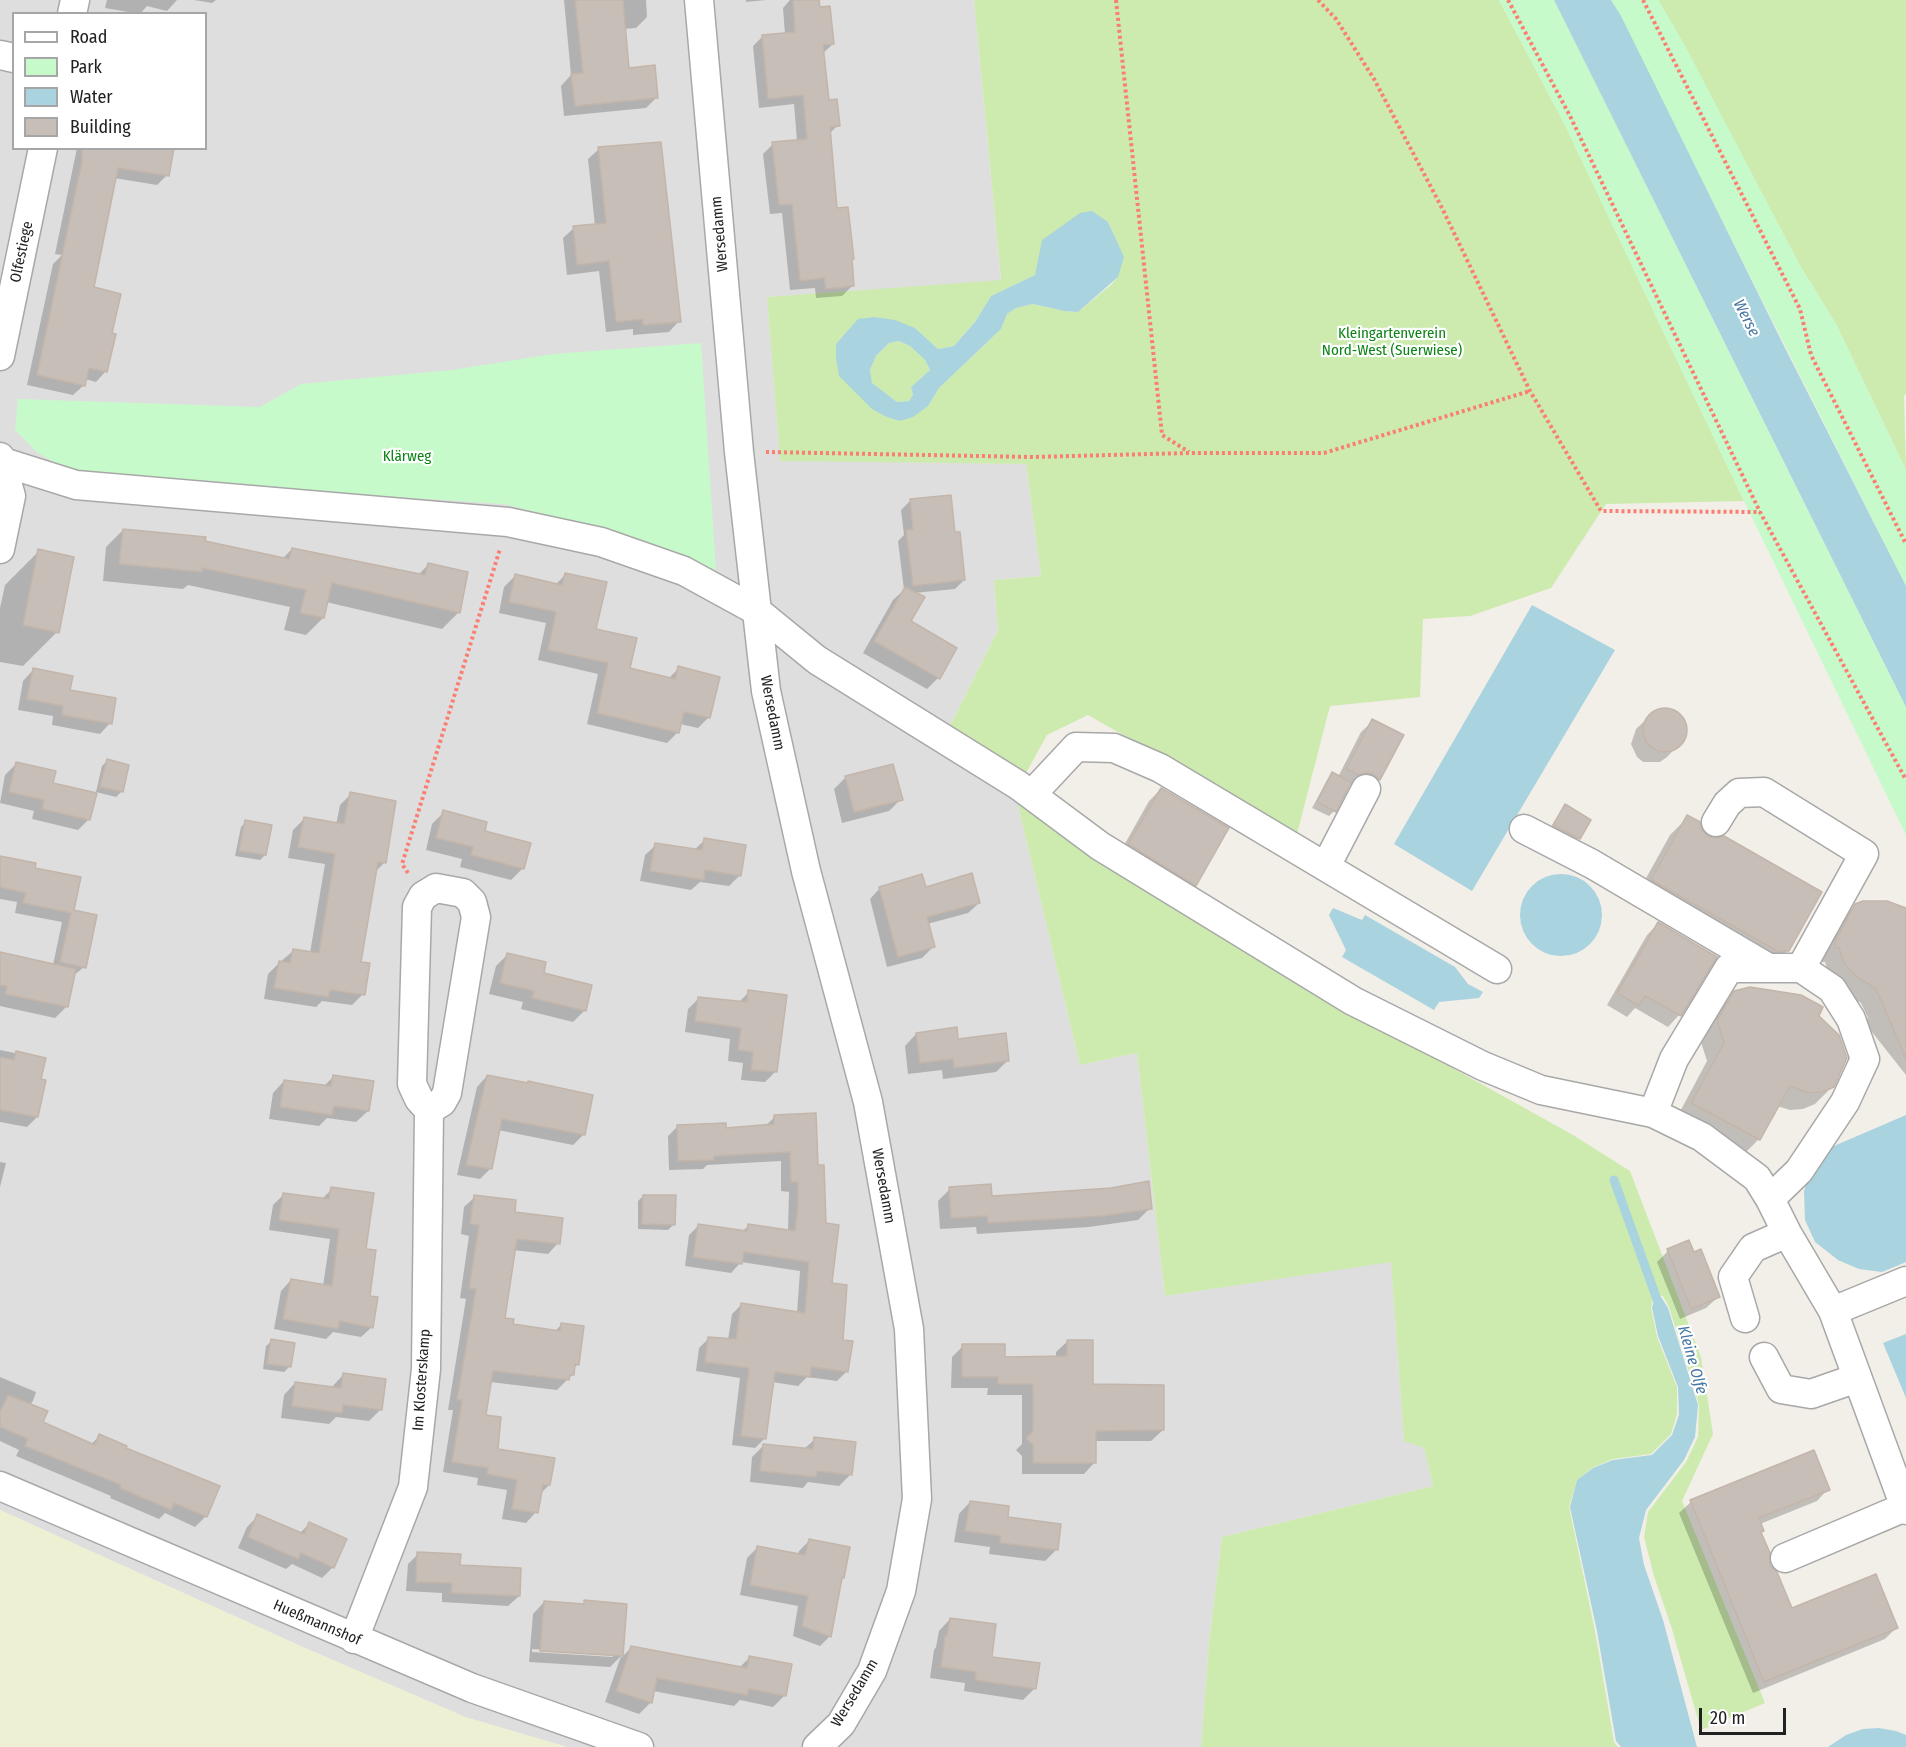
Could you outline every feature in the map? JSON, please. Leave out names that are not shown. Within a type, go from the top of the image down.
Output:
[{"type":"street","name":"Wersedamm","points":[[699,0],[739,452],[766,691],[806,871],[868,1102],[909,1329],[917,1499],[902,1591],[872,1671],[841,1724],[817,1747]]},
{"type":"street","name":"Olfestiege","points":[[0,356],[43,150]]},
{"type":"street","points":[[1,460],[76,485],[508,522],[601,542],[673,568],[758,611],[817,660],[1025,789],[1100,846],[1353,1001],[1483,1066],[1541,1090],[1653,1113],[1702,1137],[1757,1178],[1786,1233],[1833,1311],[1905,1509],[1785,1558]]},
{"type":"street","points":[[0,549],[11,496],[1,460]]},
{"type":"street","points":[[1025,789],[1076,747],[1114,748],[1160,768],[1497,969]]},
{"type":"street","points":[[1326,866],[1366,789]]},
{"type":"street","points":[[1716,822],[1727,804],[1739,793],[1764,792],[1864,854],[1801,968]]},
{"type":"street","points":[[1524,829],[1592,864],[1769,968]]},
{"type":"street","points":[[435,888],[463,892],[472,902],[476,917],[447,1093],[442,1102],[429,1110],[419,1099],[412,1084],[417,907],[423,896],[435,888]]},
{"type":"street","points":[[1653,1113],[1674,1059],[1729,968],[1801,968],[1832,988],[1851,1019],[1865,1059],[1845,1102],[1799,1171],[1770,1199]]},
{"type":"street","name":"Im Klosterskamp","points":[[354,1639],[413,1487],[426,1369],[429,1110]]},
{"type":"street","points":[[1744,1318],[1733,1277],[1753,1248],[1786,1233]]},
{"type":"street","points":[[1833,1311],[1906,1281]]},
{"type":"street","points":[[1764,1357],[1780,1389],[1811,1394],[1857,1378]]},
{"type":"street","name":"Hueßmannshof","points":[[0,1485],[471,1688],[639,1747]]},
{"type":"path","points":[[1116,0],[1162,435],[1189,453]]},
{"type":"path","points":[[1318,0],[1336,19],[1374,79],[1442,207],[1530,391],[1601,511],[1760,512]]},
{"type":"path","points":[[1508,0],[1575,127],[1760,512],[1906,780]]},
{"type":"path","points":[[1643,0],[1800,309],[1811,355],[1906,544]]},
{"type":"path","points":[[739,452],[1033,457],[1189,453],[1324,453],[1530,391]]},
{"type":"path","points":[[423,896],[402,864],[508,522]]},
{"type":"shaded area","points":[[0,0],[974,0],[1001,281],[767,297],[780,460],[1026,464],[1041,576],[994,580],[998,630],[940,746],[1015,793],[1080,1065],[1137,1053],[1165,1296],[1391,1261],[1404,1440],[1424,1447],[1433,1486],[1222,1537],[1209,1642],[1201,1747],[567,1747],[465,1717],[305,1648],[0,1510]]},
{"type":"green space","name":"Kleingartenverein Nord-West (Suerwiese)","points":[[974,0],[1499,0],[1565,125],[1744,501],[1606,504],[1551,588],[1470,616],[1423,619],[1420,697],[1330,706],[1297,834],[1088,715],[1047,735],[1015,793],[940,746],[998,630],[994,580],[1041,576],[1026,464],[780,461],[767,297],[1001,280]],"holes":[[[1108,222],[1115,238],[1118,277],[1111,285],[1078,312],[1033,304],[1016,308],[1007,314],[1001,329],[939,388],[928,406],[900,421],[836,344],[858,320],[874,317],[915,328],[938,349],[954,346],[975,322],[991,296],[1035,275]]]},
{"type":"green space","points":[[1499,0],[1554,0],[1906,707],[1906,835],[1565,125]]},
{"type":"green space","points":[[1611,0],[1658,0],[1683,42],[1799,264],[1836,324],[1906,470],[1906,586]]},
{"type":"green space","points":[[1658,0],[1906,0],[1906,394],[1904,396],[1906,470],[1836,324],[1799,264]]},
{"type":"green space","points":[[899,341],[910,346],[925,360],[930,370],[911,387],[913,395],[909,401],[897,402],[872,384],[870,370],[876,356],[889,343]]},
{"type":"green space","name":"Klärweg","points":[[701,343],[716,570],[604,530],[504,504],[80,476],[38,453],[15,430],[18,399],[260,407],[301,384],[452,370],[553,354]]},
{"type":"green space","points":[[1015,793],[1341,1006],[1573,1135],[1630,1171],[1701,1357],[1713,1434],[1682,1501],[1765,1703],[1701,1730],[1654,1576],[1644,1537],[1648,1512],[1686,1462],[1698,1437],[1699,1405],[1669,1307],[1663,1296],[1654,1294],[1651,1307],[1657,1337],[1677,1387],[1677,1414],[1671,1434],[1651,1454],[1613,1459],[1592,1468],[1577,1480],[1569,1507],[1595,1631],[1614,1742],[1618,1747],[1201,1747],[1209,1642],[1222,1537],[1433,1486],[1424,1448],[1404,1441],[1391,1262],[1165,1296],[1137,1053],[1080,1065]]},
{"type":"green space","points":[[0,1510],[305,1648],[465,1717],[567,1747],[0,1747]]},
{"type":"water","name":"Werse","points":[[1554,0],[1611,0],[1621,16],[1906,586],[1906,707]]},
{"type":"water","points":[[1092,211],[1108,222],[1124,257],[1118,277],[1078,312],[1033,304],[1016,308],[1007,314],[1001,329],[939,388],[928,406],[913,417],[900,421],[872,409],[839,376],[836,344],[858,319],[874,317],[895,320],[915,328],[938,349],[954,346],[975,322],[991,296],[1035,275],[1042,240],[1080,213]],"holes":[[[899,341],[910,346],[925,360],[930,370],[911,387],[913,395],[909,401],[897,402],[872,383],[870,370],[876,356],[889,343]]]},
{"type":"water","points":[[1532,605],[1615,650],[1472,891],[1394,844]]},
{"type":"water","points":[[1561,874],[1577,877],[1590,886],[1599,899],[1602,915],[1599,931],[1590,944],[1577,953],[1561,956],[1545,953],[1532,944],[1523,931],[1520,915],[1523,899],[1532,886],[1545,877]]},
{"type":"water","points":[[1333,908],[1362,920],[1365,915],[1455,967],[1468,984],[1483,992],[1479,998],[1439,1002],[1434,1010],[1342,957],[1346,950],[1329,915]]},
{"type":"water","points":[[1906,1115],[1906,1262],[1882,1272],[1859,1269],[1838,1260],[1815,1242],[1805,1220],[1804,1191],[1813,1164],[1834,1146]]},
{"type":"water","points":[[1656,1296],[1661,1297],[1668,1308],[1698,1405],[1695,1437],[1684,1460],[1646,1510],[1639,1538],[1644,1565],[1663,1620],[1697,1747],[1621,1747],[1616,1741],[1597,1631],[1570,1507],[1577,1480],[1593,1468],[1613,1460],[1652,1455],[1672,1435],[1679,1415],[1678,1387],[1658,1336],[1652,1307]]},
{"type":"water","points":[[1906,1334],[1906,1398],[1883,1343]]},
{"type":"water","points":[[1879,1728],[1906,1735],[1906,1747],[1828,1747],[1846,1735],[1863,1729]]},
{"type":"building","points":[[575,0],[623,0],[629,68],[655,65],[658,98],[575,106],[571,74],[583,73]]},
{"type":"building","points":[[793,0],[819,0],[820,7],[830,6],[834,44],[823,45],[829,100],[837,99],[840,126],[830,127],[837,208],[848,207],[854,259],[852,259],[854,286],[826,289],[824,278],[800,281],[792,204],[779,205],[772,142],[807,139],[803,95],[768,99],[762,35],[795,32]]},
{"type":"building","points":[[661,142],[681,322],[643,325],[643,319],[616,322],[609,261],[577,265],[573,226],[606,223],[598,147]]},
{"type":"building","points":[[82,150],[174,150],[169,176],[118,168],[94,287],[121,294],[112,333],[116,334],[107,372],[89,368],[85,386],[37,375],[82,161]]},
{"type":"building","points":[[951,495],[955,532],[960,532],[965,580],[913,586],[906,530],[913,529],[910,499]]},
{"type":"building","points":[[123,529],[206,537],[205,541],[289,559],[292,548],[425,575],[428,563],[468,572],[460,613],[332,583],[324,618],[300,613],[306,590],[202,568],[202,572],[119,564]]},
{"type":"building","points":[[38,549],[74,557],[59,633],[23,625]]},
{"type":"building","points":[[565,573],[607,582],[596,629],[637,638],[630,668],[675,679],[678,666],[720,677],[710,718],[684,712],[679,733],[597,713],[608,663],[548,650],[556,612],[509,602],[515,574],[562,585]]},
{"type":"building","points":[[905,587],[925,597],[911,621],[957,648],[940,679],[874,641]]},
{"type":"building","points":[[33,668],[73,676],[70,690],[116,698],[112,724],[62,715],[63,706],[27,699]]},
{"type":"building","points":[[1665,708],[1674,709],[1681,714],[1686,721],[1686,739],[1681,746],[1674,751],[1665,752],[1656,751],[1649,746],[1644,739],[1643,730],[1644,721],[1649,714],[1656,709]]},
{"type":"building","points":[[1372,719],[1404,735],[1380,780],[1373,774],[1358,775],[1346,769]]},
{"type":"building","points":[[107,759],[129,765],[123,792],[100,787]]},
{"type":"building","points":[[16,762],[56,771],[53,783],[97,793],[90,820],[42,809],[44,800],[9,792]]},
{"type":"building","points":[[893,764],[903,800],[854,812],[845,776]]},
{"type":"building","points":[[1332,772],[1351,782],[1336,812],[1317,802]]},
{"type":"building","points":[[1161,788],[1229,828],[1196,886],[1128,844]]},
{"type":"building","points":[[350,792],[396,801],[386,863],[378,862],[361,962],[370,963],[365,995],[330,990],[328,997],[274,988],[279,961],[290,963],[293,949],[319,953],[335,854],[298,847],[304,817],[344,824]]},
{"type":"building","points":[[1565,804],[1591,820],[1580,839],[1553,825]]},
{"type":"building","points":[[443,810],[487,822],[485,831],[531,843],[524,869],[471,855],[473,847],[436,838]]},
{"type":"building","points":[[1687,815],[1700,822],[1702,830],[1708,836],[1716,838],[1724,836],[1822,892],[1789,951],[1777,951],[1651,880]]},
{"type":"building","points":[[245,820],[272,825],[266,855],[239,851]]},
{"type":"building","points":[[704,838],[746,845],[741,876],[705,870],[704,880],[650,871],[655,843],[702,850]]},
{"type":"building","points":[[0,856],[36,863],[35,868],[81,877],[74,910],[97,915],[86,968],[60,962],[71,913],[23,903],[26,893],[0,887]]},
{"type":"building","points":[[972,873],[980,903],[927,917],[935,947],[898,957],[879,887],[922,874],[926,887]]},
{"type":"building","points":[[1863,901],[1887,901],[1906,908],[1906,1059],[1876,989],[1854,975],[1844,963],[1839,948],[1835,948],[1835,941],[1855,904]]},
{"type":"building","points":[[1658,922],[1717,957],[1681,1016],[1645,996],[1639,1006],[1617,993]]},
{"type":"building","points":[[0,952],[76,969],[68,1007],[5,994],[7,986],[0,985]]},
{"type":"building","points":[[507,953],[546,962],[544,973],[592,985],[586,1011],[532,998],[534,991],[500,983]]},
{"type":"building","points":[[1750,987],[1801,995],[1823,1007],[1819,1016],[1839,1035],[1847,1058],[1834,1087],[1822,1092],[1808,1093],[1790,1086],[1760,1140],[1691,1103],[1724,1043],[1717,1020],[1734,991]]},
{"type":"building","points":[[748,990],[787,995],[777,1072],[751,1070],[753,1052],[738,1050],[741,1028],[695,1021],[698,997],[747,1002]]},
{"type":"building","points":[[957,1027],[958,1039],[1006,1033],[1009,1061],[954,1068],[953,1059],[920,1063],[916,1033]]},
{"type":"building","points":[[16,1051],[46,1058],[41,1079],[46,1080],[38,1117],[0,1110],[0,1057],[14,1060]]},
{"type":"building","points":[[333,1075],[374,1081],[369,1111],[334,1106],[332,1115],[280,1107],[284,1080],[331,1086]]},
{"type":"building","points":[[487,1075],[593,1095],[585,1135],[502,1119],[492,1169],[466,1165]]},
{"type":"building","points":[[816,1113],[818,1165],[824,1165],[826,1223],[839,1225],[832,1283],[847,1285],[843,1340],[853,1341],[848,1372],[811,1367],[810,1377],[775,1372],[766,1439],[741,1436],[749,1368],[705,1362],[708,1337],[736,1339],[741,1303],[805,1313],[809,1262],[744,1252],[742,1264],[693,1257],[698,1224],[747,1231],[748,1224],[795,1231],[798,1182],[791,1182],[790,1152],[714,1156],[714,1160],[678,1161],[677,1125],[726,1123],[726,1128],[774,1124],[774,1115]]},
{"type":"building","points":[[1149,1181],[1152,1209],[1102,1216],[988,1223],[987,1216],[951,1218],[949,1187],[991,1184],[992,1196],[1111,1188]]},
{"type":"building","points":[[331,1187],[374,1193],[366,1249],[376,1250],[370,1296],[378,1297],[373,1328],[340,1321],[338,1329],[283,1319],[291,1279],[332,1286],[339,1229],[279,1220],[283,1193],[329,1199]]},
{"type":"building","points":[[474,1195],[516,1200],[515,1212],[563,1218],[560,1244],[517,1239],[505,1318],[514,1319],[513,1324],[560,1331],[561,1323],[584,1326],[579,1365],[575,1364],[574,1375],[570,1375],[569,1380],[493,1371],[486,1415],[501,1417],[498,1449],[555,1458],[550,1485],[543,1485],[538,1513],[512,1509],[517,1480],[487,1474],[488,1468],[452,1462],[462,1400],[457,1400],[476,1289],[469,1288],[479,1225],[470,1224]]},
{"type":"building","points":[[643,1195],[676,1195],[675,1225],[642,1224]]},
{"type":"building","points":[[1689,1240],[1694,1252],[1701,1249],[1720,1297],[1691,1309],[1667,1249]]},
{"type":"building","points":[[271,1339],[295,1343],[291,1367],[267,1364]]},
{"type":"building","points":[[1067,1340],[1093,1340],[1093,1384],[1164,1385],[1164,1430],[1096,1431],[1096,1463],[1033,1463],[1033,1445],[1026,1438],[1033,1431],[1033,1384],[998,1384],[998,1377],[962,1377],[962,1344],[1005,1344],[1005,1357],[1067,1356]]},
{"type":"building","points":[[343,1373],[386,1379],[382,1410],[343,1405],[342,1413],[292,1406],[295,1382],[341,1388]]},
{"type":"building","points":[[8,1395],[48,1411],[43,1422],[95,1445],[99,1434],[127,1446],[126,1448],[220,1486],[207,1517],[174,1503],[171,1510],[120,1488],[121,1485],[25,1446],[28,1439],[0,1427],[0,1412]]},
{"type":"building","points":[[814,1437],[856,1442],[852,1475],[817,1471],[816,1477],[760,1471],[763,1444],[813,1449]]},
{"type":"building","points":[[1814,1450],[1830,1490],[1759,1518],[1764,1531],[1761,1532],[1770,1553],[1770,1565],[1777,1572],[1792,1608],[1876,1574],[1898,1628],[1764,1682],[1690,1500]]},
{"type":"building","points":[[970,1501],[1009,1506],[1008,1517],[1061,1524],[1058,1550],[1000,1543],[1001,1536],[965,1531]]},
{"type":"building","points":[[257,1514],[304,1534],[309,1522],[347,1539],[334,1568],[301,1553],[298,1559],[248,1537]]},
{"type":"building","points":[[809,1539],[850,1547],[831,1637],[802,1626],[808,1596],[750,1585],[757,1546],[805,1555]]},
{"type":"building","points":[[417,1552],[461,1554],[460,1565],[521,1568],[520,1596],[451,1593],[452,1583],[416,1582]]},
{"type":"building","points":[[584,1600],[627,1604],[623,1656],[540,1651],[544,1601],[584,1604]]},
{"type":"building","points":[[950,1618],[996,1624],[992,1657],[1040,1663],[1036,1689],[975,1680],[976,1672],[941,1667]]},
{"type":"building","points":[[631,1646],[747,1668],[749,1656],[792,1664],[786,1696],[749,1689],[747,1695],[657,1678],[652,1703],[616,1691]]},
{"type":"waterway","name":"Kleine Olfe","points":[[1614,1180],[1659,1305]]}]
